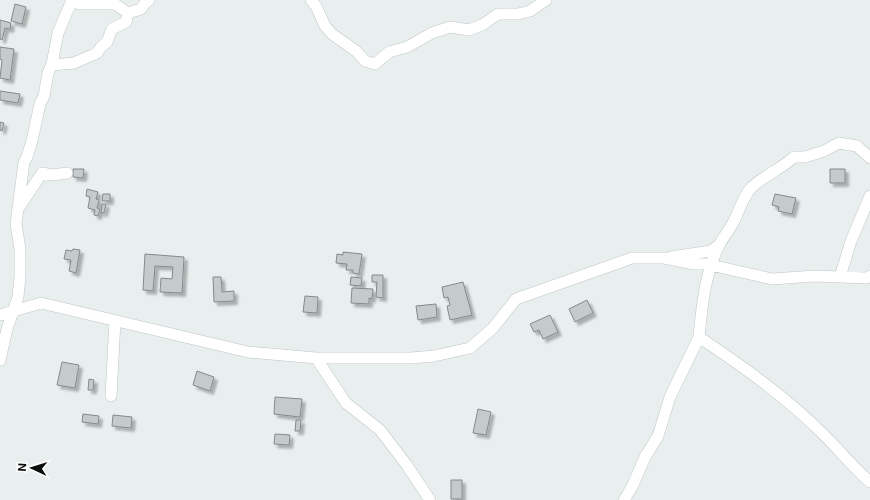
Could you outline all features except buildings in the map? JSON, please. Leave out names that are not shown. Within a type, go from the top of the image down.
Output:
[{"type":"street","points":[[0,360],[7,329],[18,297],[20,250],[16,224],[24,162],[31,146],[34,125],[44,96],[48,73],[52,66],[58,33],[71,1],[80,4],[115,4],[128,12],[141,9],[149,0]]},
{"type":"street","points":[[311,0],[316,6],[325,26],[332,34],[356,51],[365,61],[375,64],[388,52],[407,47],[432,33],[450,27],[469,30],[482,25],[498,14],[518,14],[530,10],[546,0]]},
{"type":"street","points":[[52,66],[74,63],[97,52],[107,42],[112,29],[126,22],[128,12]]},
{"type":"street","points":[[624,500],[633,485],[645,457],[658,436],[670,397],[699,337],[703,294],[709,264],[734,221],[750,188],[794,157],[805,157],[824,151],[839,143],[858,146],[870,158]]},
{"type":"street","points":[[18,208],[42,173],[53,175],[67,173]]},
{"type":"street","points":[[840,277],[852,240],[870,196]]},
{"type":"street","points":[[0,314],[41,303],[248,352],[316,358],[411,358],[434,356],[470,348],[493,328],[516,299],[632,258],[664,258],[711,251],[720,244]]},
{"type":"street","points":[[664,258],[694,264],[709,264],[772,278],[815,276],[867,278],[870,276]]},
{"type":"street","points":[[111,396],[116,321]]},
{"type":"street","points":[[699,337],[746,368],[788,402],[825,435],[856,470],[870,482]]},
{"type":"street","points":[[316,358],[346,403],[380,430],[406,464],[430,500]]}]
